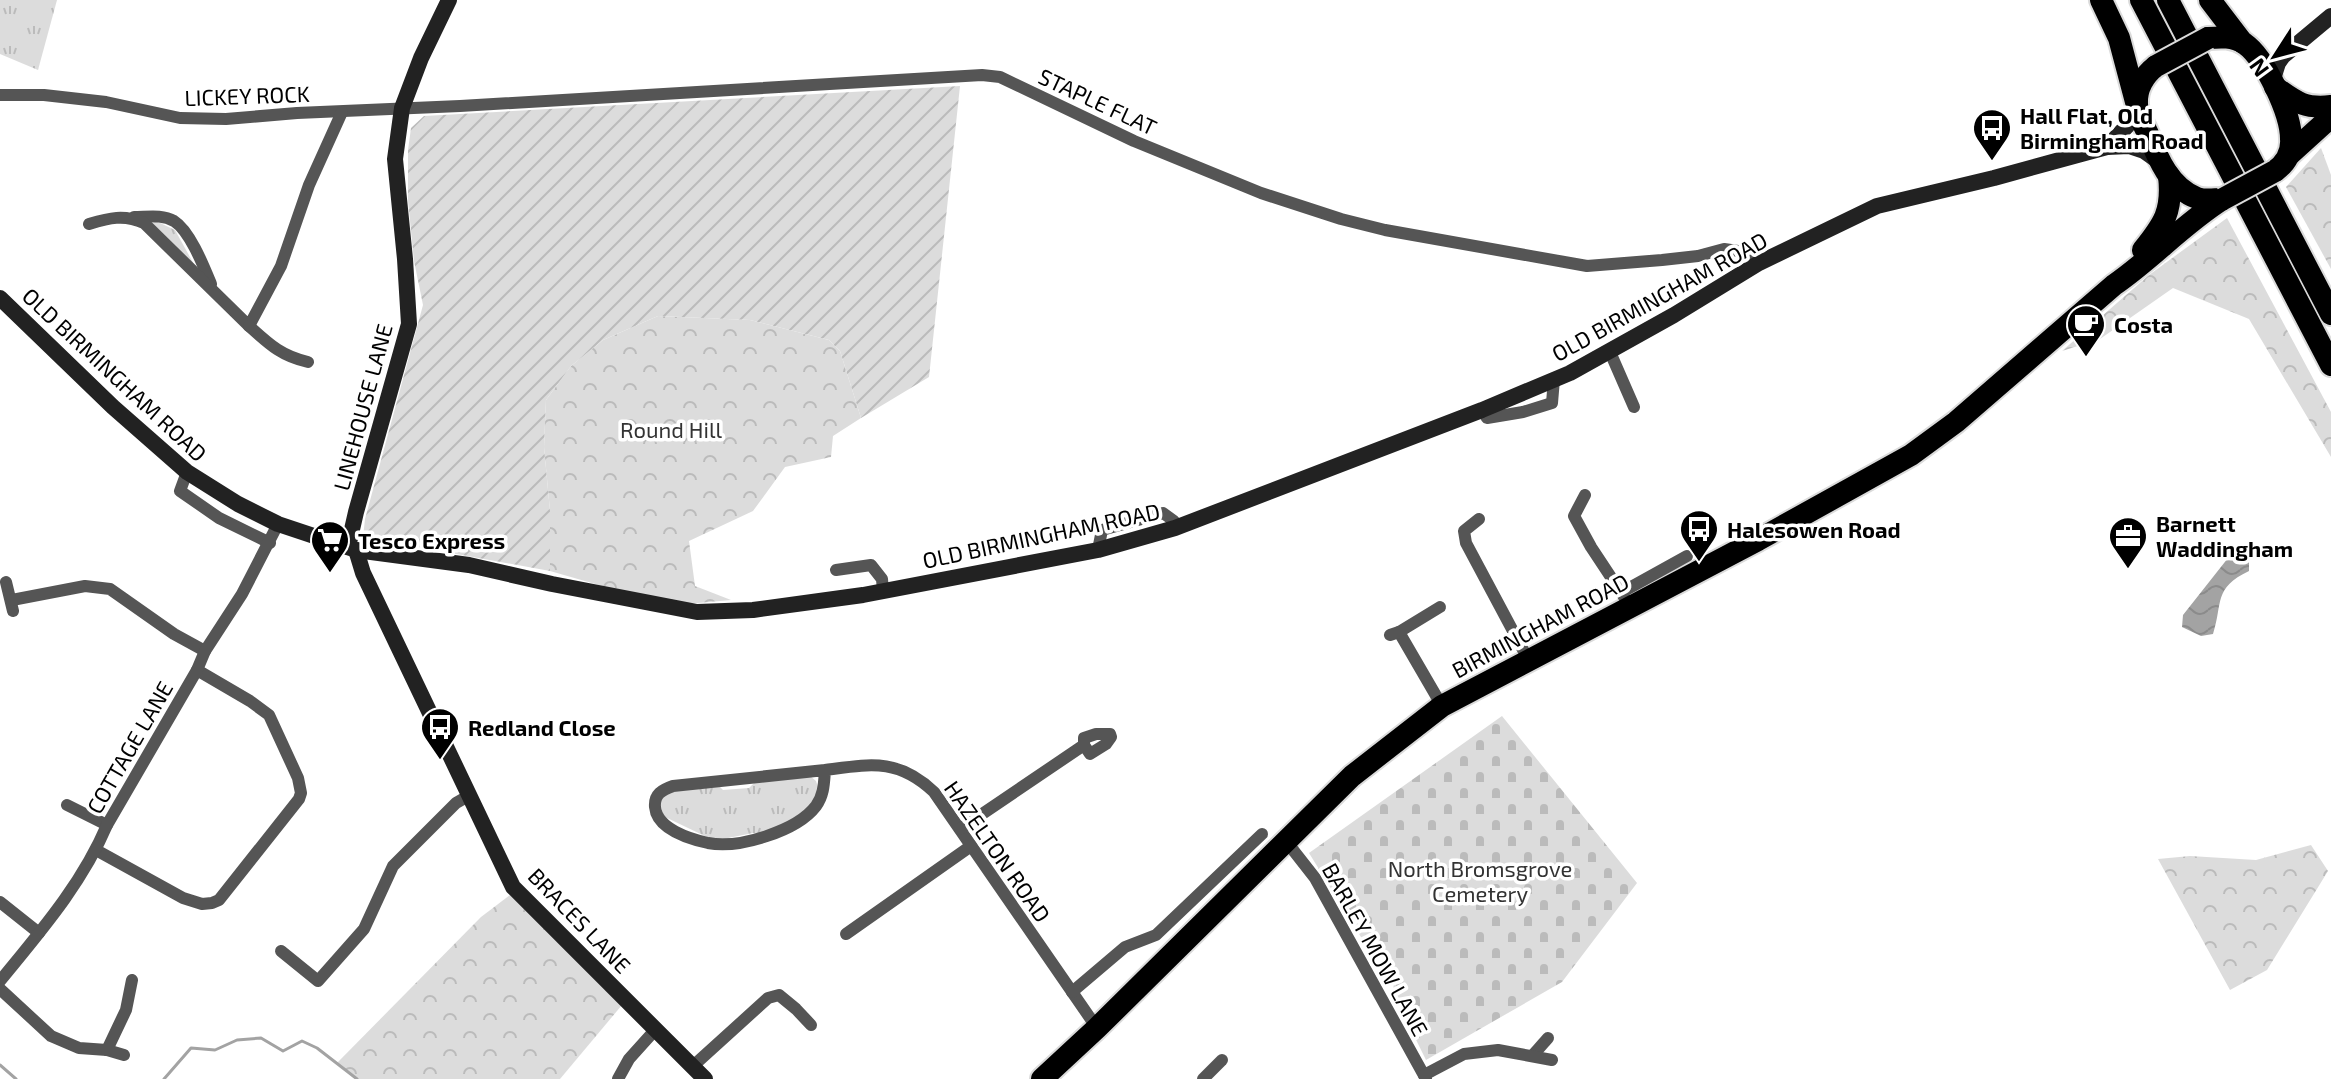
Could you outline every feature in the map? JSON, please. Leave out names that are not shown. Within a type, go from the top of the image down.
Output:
[{"type":"highway","points":[[2101,0],[2119,38],[2137,106],[2165,170],[2197,198],[2223,199],[2282,162],[2331,117]]},
{"type":"highway","points":[[2141,0],[2331,365]]},
{"type":"highway","points":[[2168,0],[2331,314]]},
{"type":"highway","points":[[2210,0],[2273,84],[2290,130],[2282,162]]},
{"type":"highway","points":[[2137,106],[2141,82],[2156,66],[2208,38],[2222,37],[2245,44]]},
{"type":"highway","points":[[2273,84],[2299,104],[2315,108],[2331,106]]},
{"type":"highway","name":"BIRMINGHAM ROAD","points":[[2114,285],[2158,232],[2164,220],[2171,202],[2165,170]]},
{"type":"highway","name":"BIRMINGHAM ROAD","points":[[1042,1079],[1352,776],[1442,706],[1529,661],[1626,599],[1758,540],[1911,455],[1956,422],[2194,218],[2223,199]]},
{"type":"main road","name":"LINEHOUSE LANE","points":[[352,549],[356,512],[409,324],[395,159],[402,108],[449,0]]},
{"type":"main road","points":[[2273,84],[2278,63],[2331,16]]},
{"type":"main road","points":[[2245,44],[2271,52],[2290,51]]},
{"type":"main road","points":[[2107,147],[2127,126],[2137,106]]},
{"type":"main road","name":"OLD BIRMINGHAM ROAD","points":[[0,298],[113,407],[187,472],[238,504],[278,524],[352,549],[469,565],[697,612],[753,610],[883,591],[1098,550],[1175,528],[1570,373],[1759,263],[1877,206],[2107,147],[2129,146],[2144,151],[2165,170]]},
{"type":"main road","name":"BRACES LANE","points":[[352,549],[513,887],[705,1079]]},
{"type":"street","name":"STAPLE FLAT","points":[[402,108],[982,75],[1000,77],[1134,141],[1261,193],[1385,230],[1587,266],[1698,256],[1724,249],[1738,251],[1759,263]]},
{"type":"street","name":"LICKEY ROCK","points":[[0,95],[44,95],[106,102],[180,118],[226,119],[402,108]]},
{"type":"street","points":[[249,326],[281,266],[309,185],[342,112]]},
{"type":"street","points":[[89,224],[109,218],[157,216],[174,221],[190,242],[216,295]]},
{"type":"street","points":[[131,218],[144,223],[277,351],[308,362]]},
{"type":"street","points":[[1610,352],[1634,407]]},
{"type":"street","points":[[187,472],[180,491],[219,518],[270,543]]},
{"type":"street","points":[[1585,495],[1574,516],[1626,599],[1687,556]]},
{"type":"street","points":[[1479,519],[1464,531],[1466,543],[1529,661]]},
{"type":"street","name":"COTTAGE LANE","points":[[0,981],[71,892],[205,651],[242,594],[278,524]]},
{"type":"street","points":[[836,570],[871,565],[882,579],[883,591]]},
{"type":"street","points":[[6,582],[13,605],[85,586],[110,589],[174,634],[205,651]]},
{"type":"street","points":[[1440,607],[1394,633],[1442,706]]},
{"type":"street","points":[[96,850],[183,898],[202,904],[212,903],[219,900],[299,799],[298,778],[269,715],[197,670]]},
{"type":"street","points":[[960,829],[1084,745]]},
{"type":"street","name":"HAZELTON ROAD","points":[[825,770],[823,792],[815,807],[800,821],[776,834],[711,843],[683,835],[662,822],[655,810],[657,794],[673,786],[867,764],[906,771],[934,792],[1097,1028]]},
{"type":"street","points":[[281,951],[318,981],[364,929],[393,866],[456,803],[470,795]]},
{"type":"street","points":[[67,805],[107,825]]},
{"type":"street","points":[[1072,992],[1125,947],[1156,935],[1262,834]]},
{"type":"street","name":"BARLEY MOW LANE","points":[[1286,841],[1315,878],[1425,1077]]},
{"type":"street","points":[[846,934],[971,846]]},
{"type":"street","points":[[0,902],[39,933]]},
{"type":"street","points":[[107,1050],[126,1010],[132,980]]},
{"type":"street","points":[[0,989],[51,1036],[79,1048],[124,1055]]},
{"type":"street","points":[[693,1066],[773,996],[779,995],[786,1000],[811,1025]]},
{"type":"street","points":[[618,1079],[629,1059],[656,1029]]},
{"type":"street","points":[[1533,1055],[1548,1038]]},
{"type":"street","points":[[1425,1077],[1464,1054],[1498,1050],[1552,1060]]},
{"type":"street","points":[[1203,1079],[1222,1060]]},
{"type":"green space","points":[[0,0],[57,0],[38,70],[0,54]]},
{"type":"green space","points":[[960,86],[929,377],[861,418],[840,351],[829,340],[750,320],[658,316],[603,340],[571,366],[546,400],[544,447],[550,511],[550,571],[363,537],[365,519],[423,305],[414,261],[408,201],[408,150],[411,128],[424,116]]},
{"type":"green space","points":[[2321,148],[2331,175],[2331,269],[2286,187]]},
{"type":"green space","points":[[2227,218],[2331,412],[2331,457],[2249,319],[2173,288],[2100,339],[2062,351],[2149,275]]},
{"type":"green space","points":[[156,221],[175,230],[196,268],[151,225]]},
{"type":"green space","name":"Round Hill","points":[[658,316],[750,320],[829,340],[840,351],[861,418],[833,436],[831,457],[785,467],[753,511],[689,541],[695,586],[731,600],[687,604],[637,596],[550,571],[550,511],[544,447],[546,400],[571,366],[603,340]]},
{"type":"green space","name":"North Bromsgrove Cemetery","points":[[1502,716],[1637,883],[1562,982],[1426,1060],[1394,995],[1388,962],[1378,947],[1364,942],[1309,853]]},
{"type":"green space","points":[[809,775],[816,781],[819,790],[809,808],[778,829],[711,839],[663,816],[660,801],[671,791],[719,786],[723,790],[749,788],[755,782]]},
{"type":"green space","points":[[2311,845],[2328,871],[2267,970],[2230,990],[2158,859],[2190,856],[2256,860]]},
{"type":"green space","points":[[510,895],[622,1005],[560,1079],[357,1079],[337,1063],[481,917]]},
{"type":"water","points":[[2239,550],[2249,560],[2249,571],[2224,590],[2213,634],[2201,636],[2182,627],[2183,615],[2228,558]]},
{"type":"waterway","points":[[164,1079],[191,1048],[215,1050],[237,1040],[261,1038],[283,1051],[302,1041],[317,1048],[357,1079]]},
{"type":"waterway","points":[[0,1065],[16,1079]]},
{"type":"place","name":"Hall Flat, Old Birmingham Road","points":[[1992,162]]},
{"type":"place","name":"Costa","points":[[2086,358]]},
{"type":"place","name":"Halesowen Road","points":[[1699,563]]},
{"type":"place","name":"Barnett Waddingham","points":[[2128,570]]},
{"type":"place","name":"Tesco Express","points":[[330,574]]},
{"type":"place","name":"Redland Close","points":[[440,761]]}]
